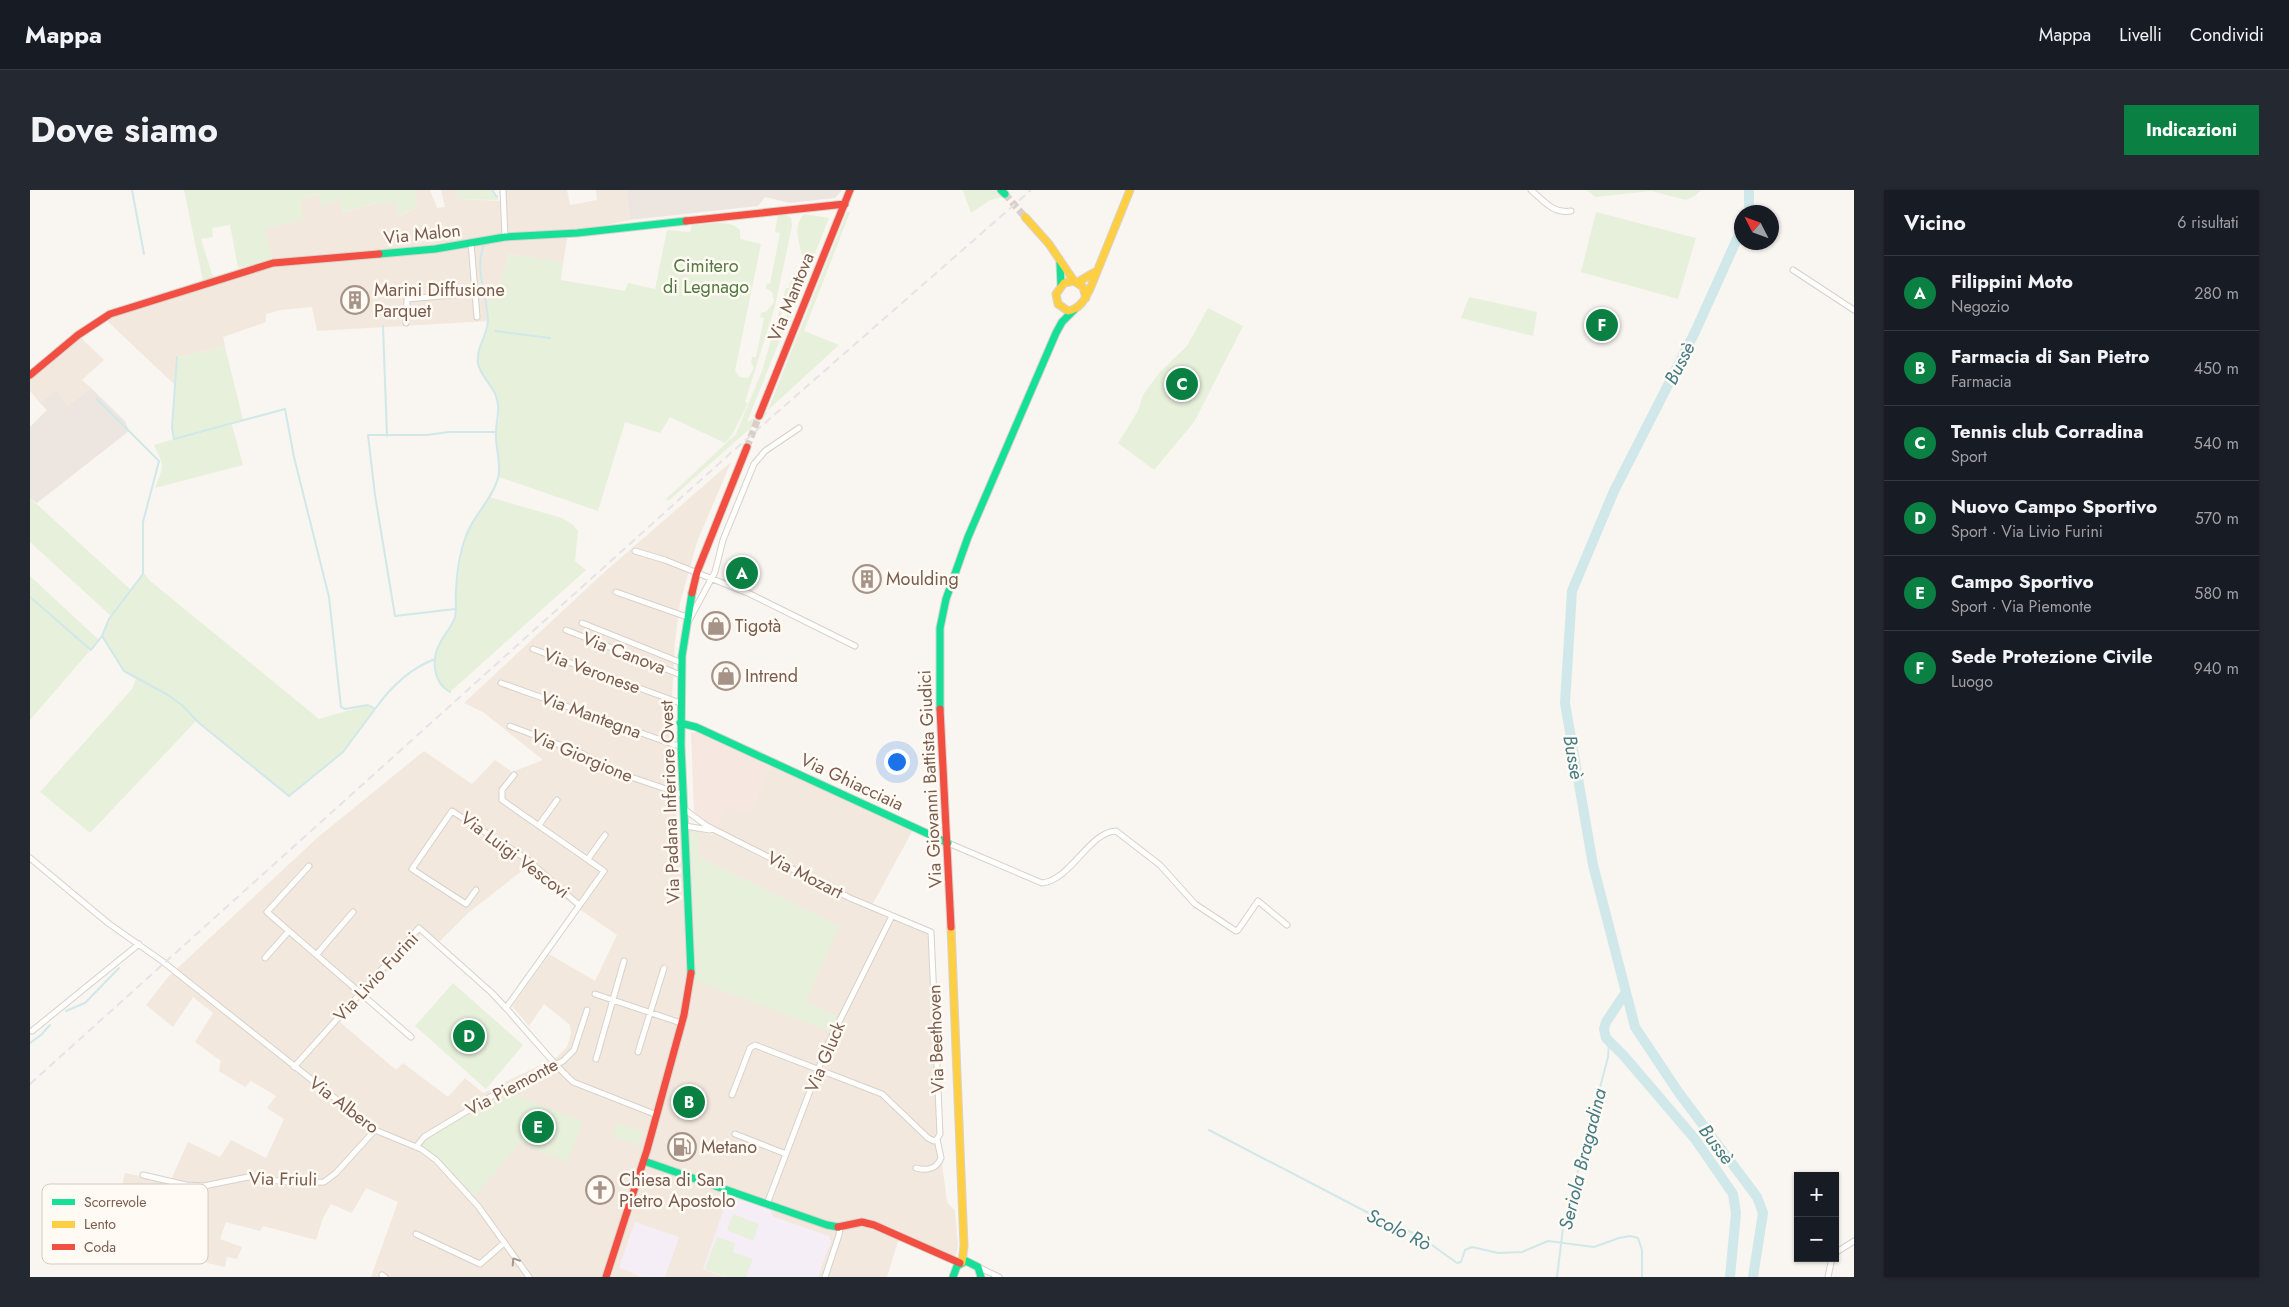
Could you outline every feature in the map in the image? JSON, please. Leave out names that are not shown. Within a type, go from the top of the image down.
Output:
[{"type":"street","points":[[503,190],[505,237]]},
{"type":"street","name":"Via Mantova","points":[[759,416],[850,190]]},
{"type":"street","name":"Via Giovanni Battista Giudici","points":[[953,1275],[961,1263],[964,1246],[939,657],[940,628],[946,598],[968,537],[1056,333],[1062,322],[1074,310],[1080,307],[1086,298],[1130,190]]},
{"type":"street","points":[[1531,190],[1552,209],[1562,212],[1571,211]]},
{"type":"street","name":"Via Malon","points":[[30,375],[78,335],[110,314],[264,266],[322,258],[428,249],[505,237],[577,233],[845,204]]},
{"type":"street","points":[[1025,217],[1049,244],[1076,282],[1085,291],[1086,298]]},
{"type":"street","points":[[471,243],[477,317]]},
{"type":"street","name":"Via Giovanni Battista Giudici","points":[[1056,333],[1059,322],[1056,294],[1061,285],[1060,260]]},
{"type":"street","points":[[1793,270],[1854,310]]},
{"type":"street","points":[[1061,285],[1067,282],[1076,282],[1096,272]]},
{"type":"street","points":[[406,323],[407,299],[475,293]]},
{"type":"street","points":[[1058,304],[1067,310],[1074,310]]},
{"type":"street","points":[[686,627],[712,579],[723,540],[754,464],[765,451],[799,428]]},
{"type":"street","name":"Via Padana Inferiore Ovest","points":[[606,1277],[627,1220],[644,1161],[681,1023],[692,973],[680,723],[682,663],[687,617],[697,572],[747,447]]},
{"type":"street","points":[[635,551],[697,572],[750,594],[855,646]]},
{"type":"street","points":[[616,592],[687,617]]},
{"type":"street","points":[[582,623],[682,663]]},
{"type":"street","name":"Via Canova","points":[[566,630],[681,675]]},
{"type":"street","name":"Via Veronese","points":[[533,649],[680,703]]},
{"type":"street","name":"Via Mantegna","points":[[501,683],[681,746]]},
{"type":"street","name":"Via Ghiacciaia","points":[[680,723],[696,727],[948,843],[1042,883],[1057,878],[1101,836],[1116,831],[1160,865],[1195,904],[1236,931],[1258,901],[1287,925]]},
{"type":"street","name":"Via Giorgione","points":[[510,726],[581,753],[619,773],[684,795]]},
{"type":"street","points":[[514,775],[502,790],[501,797],[604,871],[506,1008],[567,1077],[581,1086],[657,1114]]},
{"type":"street","points":[[539,825],[557,800]]},
{"type":"street","name":"Via Mozart","points":[[684,809],[718,832],[850,898],[892,916]]},
{"type":"street","name":"Via Luigi Vescovi","points":[[476,890],[466,904],[412,869],[452,811],[528,860],[578,905]]},
{"type":"street","name":"Via Mozart","points":[[685,826],[718,832]]},
{"type":"street","points":[[588,859],[605,835]]},
{"type":"street","name":"Via Albero","points":[[30,858],[108,923],[139,944],[375,1130],[429,1154],[448,1171],[487,1218],[528,1277]]},
{"type":"street","points":[[309,866],[268,912],[411,1037]]},
{"type":"street","points":[[316,954],[353,912]]},
{"type":"street","name":"Via Gluck","points":[[767,1204],[827,1046],[892,916]]},
{"type":"street","name":"Via Beethoven","points":[[892,916],[930,930],[932,934],[940,1134],[937,1139],[940,1144],[940,1162],[934,1167],[924,1170],[916,1168]]},
{"type":"street","name":"Via Livio Furini","points":[[294,1067],[419,928],[492,993],[506,1008]]},
{"type":"street","points":[[265,958],[289,931]]},
{"type":"street","points":[[32,1031],[139,944]]},
{"type":"street","points":[[596,1059],[624,962]]},
{"type":"street","points":[[638,1052],[664,968]]},
{"type":"street","points":[[595,994],[681,1023]]},
{"type":"street","name":"Via Piemonte","points":[[416,1147],[424,1137],[492,1096],[556,1065],[574,1050],[587,1010]]},
{"type":"street","points":[[732,1095],[752,1045],[882,1094],[928,1138],[934,1141],[937,1139]]},
{"type":"street","name":"Via Friuli","points":[[207,1184],[248,1177],[295,1183],[324,1182],[336,1173],[375,1130]]},
{"type":"street","points":[[735,1134],[786,1154]]},
{"type":"street","points":[[644,1161],[827,1225],[840,1227],[853,1222],[874,1225],[961,1263],[977,1265],[999,1277]]},
{"type":"street","name":"Via Friuli","points":[[143,1175],[186,1184]]},
{"type":"street","points":[[825,1277],[840,1227]]},
{"type":"street","points":[[416,1234],[480,1264],[504,1243]]},
{"type":"street","points":[[1839,1250],[1854,1241]]},
{"type":"street","name":"Via Giovanni Battista Giudici","points":[[964,1246],[977,1265],[981,1277]]},
{"type":"street","points":[[942,1255],[953,1275]]},
{"type":"street","points":[[1828,1277],[1831,1262]]},
{"type":"shaded area","points":[[414,190],[430,190],[437,208],[445,207],[441,190],[456,190],[459,199],[503,201],[503,190],[567,190],[570,205],[597,200],[596,190],[626,190],[630,220],[568,233],[563,263],[509,254],[503,276],[486,306],[488,321],[317,331],[312,307],[281,310],[266,314],[266,322],[223,337],[225,347],[177,357],[175,385],[104,318],[273,263],[264,229],[302,220],[300,200],[318,194],[340,200],[343,212],[377,203],[396,203],[399,216],[417,207]]},
{"type":"shaded area","points":[[626,190],[842,190],[835,198],[790,203],[765,197],[758,206],[630,220]]},
{"type":"shaded area","points":[[78,335],[104,360],[82,380],[91,388],[68,406],[56,392],[40,403],[30,391],[30,375]]},
{"type":"shaded area","points":[[91,388],[125,421],[129,431],[37,503],[30,498],[30,427],[47,410],[40,403],[56,391],[68,406]]},
{"type":"shaded area","points":[[731,462],[697,542],[680,603],[675,642],[672,698],[677,826],[712,835],[727,804],[749,814],[772,762],[914,828],[871,907],[930,931],[933,940],[942,1164],[947,1202],[955,1211],[958,1246],[955,1258],[916,1242],[898,1241],[887,1277],[371,1277],[398,1202],[366,1188],[352,1213],[331,1204],[323,1218],[316,1240],[263,1226],[260,1231],[226,1222],[220,1239],[242,1247],[237,1259],[227,1257],[225,1267],[208,1263],[208,1184],[123,1184],[125,1173],[170,1182],[188,1142],[220,1157],[231,1140],[266,1158],[284,1119],[267,1108],[276,1096],[251,1081],[245,1087],[219,1071],[221,1061],[195,1042],[213,1013],[193,997],[173,1027],[146,1005],[168,977],[317,838],[424,751],[472,784],[495,760],[512,772],[543,760],[483,712],[464,703],[600,576]],"holes":[[[523,870],[617,935],[595,981],[549,954],[512,1006],[529,1026],[544,1004],[570,1025],[571,1034],[567,1047],[557,1057],[483,1093],[465,1078],[448,1097],[403,1063],[396,1070],[340,1022],[421,934],[435,946],[468,913]]]},
{"type":"shaded area","points":[[697,732],[771,765],[749,814],[727,805],[716,827],[704,821],[694,811],[691,733]]},
{"type":"shaded area","points":[[729,1194],[771,1209],[774,1217],[829,1236],[831,1241],[818,1277],[724,1277],[703,1269]]},
{"type":"shaded area","points":[[635,1222],[679,1237],[665,1277],[641,1277],[619,1267]]},
{"type":"green space","points":[[184,190],[414,190],[417,207],[398,216],[396,203],[376,203],[343,212],[340,200],[323,207],[318,194],[300,200],[303,220],[265,229],[272,260],[238,268],[230,225],[212,228],[213,237],[201,239],[213,277],[203,281]]},
{"type":"green space","points":[[456,190],[492,190],[498,200],[459,199]]},
{"type":"green space","points":[[963,190],[996,190],[1002,197],[990,200],[971,213]]},
{"type":"green space","points":[[1587,190],[1701,190],[1695,196],[1686,200],[1651,191],[1595,197]]},
{"type":"green space","points":[[847,212],[850,212],[804,331],[839,345],[768,410]]},
{"type":"green space","points":[[1596,212],[1696,238],[1678,299],[1581,272]]},
{"type":"green space","name":"Cimitero di Legnago","points":[[778,214],[785,214],[791,218],[792,226],[775,306],[745,402],[748,403],[732,435],[725,443],[670,417],[660,433],[625,422],[598,511],[499,477],[495,432],[499,419],[499,406],[496,394],[480,372],[478,351],[488,328],[486,306],[503,276],[509,254],[563,262],[561,280],[625,291],[628,283],[655,289],[667,230],[690,232],[692,225],[718,223],[735,226],[740,230],[740,239],[761,244],[735,371],[740,377],[748,378],[754,368],[751,362],[752,357],[756,357],[764,318],[760,317],[761,313],[767,311],[774,302],[772,292],[766,288],[767,283],[770,284],[780,233],[775,232]]},
{"type":"green space","points":[[804,214],[829,218],[788,321],[783,299],[786,288],[789,288],[792,275],[799,270],[802,264],[797,232]]},
{"type":"green space","points":[[1469,297],[1537,312],[1533,336],[1461,318]]},
{"type":"green space","points":[[781,306],[783,332],[747,422],[770,411],[668,501],[666,499],[736,434],[762,371]]},
{"type":"green space","points":[[1208,308],[1243,326],[1194,422],[1154,470],[1118,443],[1138,411],[1143,395],[1160,372],[1187,346]]},
{"type":"green space","points":[[225,347],[243,420],[231,422],[243,465],[155,488],[162,462],[154,445],[174,439],[172,428],[177,357]]},
{"type":"green space","points":[[489,497],[562,518],[572,524],[578,531],[575,561],[586,570],[450,692],[441,687],[436,678],[435,659],[439,645],[455,619],[456,590],[462,552],[469,528]]},
{"type":"green space","points":[[30,498],[131,590],[143,574],[145,574],[149,580],[319,719],[368,705],[375,709],[343,752],[289,796],[196,721],[90,833],[40,792],[132,689],[136,679],[124,671],[102,636],[111,616],[30,542]]},
{"type":"green space","points":[[30,576],[99,640],[30,720]]},
{"type":"green space","points":[[689,832],[698,833],[699,857],[840,926],[805,1002],[838,1016],[831,1032],[694,980]]},
{"type":"green space","points":[[453,983],[523,1045],[486,1089],[415,1026]]},
{"type":"green space","points":[[508,1092],[583,1122],[567,1162],[520,1143],[474,1197],[444,1163],[421,1145],[426,1138],[472,1109]]},
{"type":"green space","points":[[617,1123],[643,1131],[639,1145],[613,1137]]},
{"type":"green space","points":[[733,1214],[759,1224],[753,1241],[727,1230]]},
{"type":"green space","points":[[717,1237],[735,1243],[733,1252],[753,1259],[746,1277],[727,1277],[705,1269]]},
{"type":"waterway","points":[[132,190],[144,254]]},
{"type":"waterway","points":[[492,190],[497,197]]},
{"type":"waterway","name":"Bussè","points":[[1749,190],[1749,205]]},
{"type":"waterway","points":[[450,692],[444,688],[437,677],[435,656],[455,617],[457,575],[464,542],[473,521],[493,491],[499,473],[496,438],[497,401],[478,363],[479,352],[488,320],[480,263],[484,245]]},
{"type":"waterway","name":"Bussè","points":[[1734,246],[1695,332],[1614,491],[1572,591],[1565,703],[1593,865],[1635,1027],[1679,1093],[1757,1197],[1763,1213],[1753,1277]]},
{"type":"waterway","points":[[383,326],[387,436]]},
{"type":"waterway","points":[[495,331],[550,338]]},
{"type":"waterway","points":[[177,357],[172,428],[174,439],[285,409],[294,457],[329,597],[341,707],[345,709],[368,705],[375,709],[387,694],[409,673],[435,659]]},
{"type":"waterway","points":[[97,399],[159,461],[143,522],[143,574],[109,619],[102,636],[124,671],[168,695],[183,706],[199,723],[289,796],[343,752],[375,709]]},
{"type":"waterway","points":[[455,609],[395,616],[375,495],[368,435],[495,432]]},
{"type":"waterway","points":[[30,597],[91,650],[102,636]]},
{"type":"waterway","points":[[66,1011],[85,1003],[119,968]]},
{"type":"waterway","points":[[1626,992],[1606,1022],[1604,1029],[1606,1038],[1624,1056],[1695,1139],[1733,1194],[1736,1213],[1730,1277]]},
{"type":"waterway","points":[[30,1043],[50,1025]]},
{"type":"waterway","name":"Seriola Bragadina","points":[[1557,1277],[1563,1228],[1608,1057],[1609,1041]]},
{"type":"waterway","name":"Scolo Rò","points":[[1209,1130],[1382,1220],[1418,1235],[1457,1263],[1461,1262],[1465,1250],[1472,1247],[1498,1253],[1522,1252],[1548,1241],[1594,1247],[1630,1236],[1638,1238],[1642,1250],[1642,1277]]},
{"type":"tunnel","points":[[1005,194],[1025,217]]},
{"type":"tunnel","points":[[747,447],[759,416]]},
{"type":"railway","points":[[30,1084],[733,451],[1031,190]]},
{"type":"traffic: fast","points":[[1001,190],[1005,194]]},
{"type":"traffic: fast","points":[[379,254],[435,249],[505,237],[577,233],[686,221]]},
{"type":"traffic: fast","points":[[1060,263],[1061,285]]},
{"type":"traffic: fast","points":[[940,709],[940,628],[946,599],[968,537],[1056,333],[1062,322],[1074,310]]},
{"type":"traffic: fast","points":[[691,973],[681,745],[682,656],[692,593]]},
{"type":"traffic: fast","points":[[680,723],[696,727],[948,843]]},
{"type":"traffic: fast","points":[[644,1161],[827,1225],[838,1227]]},
{"type":"traffic: fast","points":[[953,1277],[957,1266],[966,1261],[978,1267],[981,1277]]},
{"type":"traffic: slow","points":[[1086,298],[1083,287],[1074,281],[1064,283],[1056,294],[1058,304],[1068,311],[1079,306],[1084,300],[1086,296],[1090,289],[1130,190]]},
{"type":"traffic: slow","points":[[1025,217],[1049,244],[1074,281]]},
{"type":"traffic: slow","points":[[1078,282],[1095,272]]},
{"type":"traffic: slow","points":[[951,927],[964,1246],[962,1262]]},
{"type":"traffic: jam","points":[[759,416],[850,190]]},
{"type":"traffic: jam","points":[[686,221],[845,204]]},
{"type":"traffic: jam","points":[[30,375],[78,335],[110,314],[273,263],[379,254]]},
{"type":"traffic: jam","points":[[692,593],[697,572],[747,447]]},
{"type":"traffic: jam","points":[[940,709],[951,927]]},
{"type":"traffic: jam","points":[[606,1277],[647,1150],[684,1015],[691,973]]},
{"type":"traffic: jam","points":[[838,1227],[862,1222],[874,1225],[960,1263]]},
{"type":"place","name":"Marini Diffusione Parquet","points":[[355,300]]},
{"type":"place","name":"Sede Protezione Civile","points":[[1602,325]]},
{"type":"place","name":"Tennis club Corradina","points":[[1182,384]]},
{"type":"place","name":"Filippini Moto","points":[[742,573]]},
{"type":"place","name":"Moulding","points":[[867,579]]},
{"type":"place","name":"Tigotà","points":[[716,626]]},
{"type":"place","name":"Intrend","points":[[726,676]]},
{"type":"place","name":"Nuovo Campo Sportivo","points":[[469,1036]]},
{"type":"place","name":"Farmacia di San Pietro","points":[[689,1102]]},
{"type":"place","name":"Campo Sportivo","points":[[538,1127]]},
{"type":"place","name":"Metano","points":[[682,1147]]},
{"type":"place","name":"Chiesa di San Pietro Apostolo","points":[[600,1190]]}]
